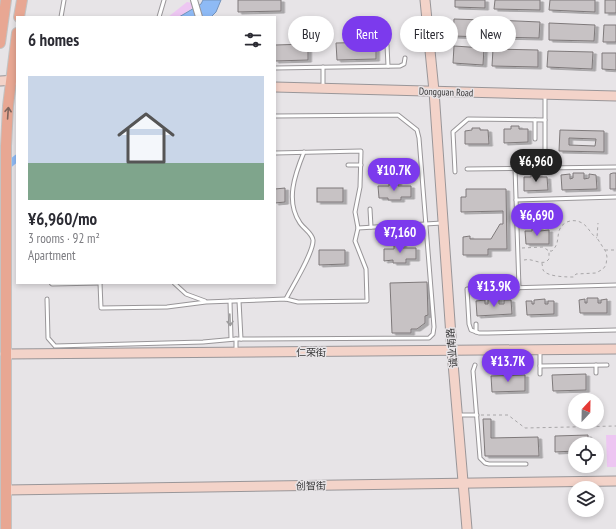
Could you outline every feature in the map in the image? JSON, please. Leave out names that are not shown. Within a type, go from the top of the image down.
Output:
[{"type":"main road","points":[[0,43],[6,0]]},
{"type":"main road","points":[[19,16],[22,0]]},
{"type":"main road","points":[[6,529],[6,146],[14,80],[16,49]]},
{"type":"street","points":[[194,0],[199,16]]},
{"type":"street","name":"诚业南路","points":[[425,0],[434,91],[452,351],[467,529]]},
{"type":"street","points":[[0,80],[14,80]]},
{"type":"street","name":"Dongguan Road","points":[[276,87],[616,96]]},
{"type":"street","name":"仁荣街","points":[[5,354],[616,350]]},
{"type":"street","name":"创智街","points":[[6,490],[616,481]]},
{"type":"lane","points":[[61,16],[64,0]]},
{"type":"lane","points":[[159,16],[164,0]]},
{"type":"lane","points":[[387,52],[388,66]]},
{"type":"lane","points":[[276,68],[403,65],[405,58]]},
{"type":"lane","points":[[323,67],[324,88]]},
{"type":"lane","points":[[545,94],[545,168]]},
{"type":"lane","points":[[47,299],[48,338],[55,346],[203,342],[236,338],[430,338],[433,334],[434,327],[419,138],[417,130],[398,115],[276,116]]},
{"type":"lane","points":[[456,172],[453,132],[468,118],[545,120]]},
{"type":"lane","points":[[535,120],[535,138]]},
{"type":"lane","points":[[100,284],[101,308],[168,306],[206,302],[286,299],[298,302],[367,301],[366,269],[355,241],[358,228],[355,212],[360,187],[361,151],[276,153]]},
{"type":"lane","points":[[286,299],[311,249],[313,241],[311,235],[300,223],[295,212],[294,205],[294,180],[304,152]]},
{"type":"lane","points":[[348,165],[361,165]]},
{"type":"lane","points":[[467,169],[616,167]]},
{"type":"lane","points":[[515,168],[519,288]]},
{"type":"lane","points":[[516,200],[616,197]]},
{"type":"lane","points":[[370,209],[371,227]]},
{"type":"lane","points":[[358,228],[443,223]]},
{"type":"lane","points":[[175,284],[186,294],[206,302]]},
{"type":"lane","points":[[616,285],[467,289],[469,324],[471,330],[476,332],[616,330]]},
{"type":"lane","points":[[230,301],[231,339]]},
{"type":"lane","points":[[239,301],[241,338]]},
{"type":"lane","points":[[476,324],[476,332]]},
{"type":"lane","points":[[236,338],[236,353]]},
{"type":"lane","points":[[540,350],[540,374]]},
{"type":"lane","points":[[475,365],[473,371],[480,454],[482,461],[489,464],[526,464]]},
{"type":"lane","points":[[596,365],[596,373]]},
{"type":"lane","points":[[540,366],[607,365]]},
{"type":"lane","points":[[458,415],[477,415]]},
{"type":"path","points":[[542,263],[545,272],[560,278],[574,277],[576,274],[596,273],[603,269],[606,265],[607,257],[605,250],[597,238],[592,235],[585,225],[577,220],[567,222],[560,229],[557,245],[552,251],[549,251]]},
{"type":"path","points":[[597,238],[598,223]]},
{"type":"path","points":[[517,248],[543,247],[549,251]]},
{"type":"path","points":[[605,250],[616,250]]},
{"type":"path","points":[[518,262],[527,259],[542,263],[546,262],[549,259],[549,251]]},
{"type":"path","points":[[477,415],[508,415],[525,428],[616,426]]},
{"type":"shaded area","points":[[187,2],[192,3],[194,7],[180,16],[169,16]]},
{"type":"shaded area","points":[[606,435],[616,435],[616,467],[607,467]]},
{"type":"water","points":[[203,0],[221,0],[216,12],[212,16],[181,16],[201,4]]},
{"type":"building","points":[[238,0],[281,0],[281,11],[238,12]]},
{"type":"building","points":[[455,0],[485,0],[485,8],[455,7]]},
{"type":"building","points":[[495,0],[540,0],[540,10],[494,9]]},
{"type":"building","points":[[550,0],[595,0],[595,12],[549,10]]},
{"type":"building","points":[[605,0],[616,0],[616,13],[605,13]]},
{"type":"building","points":[[458,19],[466,19],[466,36],[458,36]]},
{"type":"building","points":[[516,21],[540,22],[539,38],[516,37]]},
{"type":"building","points":[[549,23],[595,25],[594,41],[549,40]]},
{"type":"building","points":[[604,25],[616,25],[616,42],[603,42]]},
{"type":"building","points":[[336,43],[342,43],[342,52],[376,52],[376,59],[337,60]]},
{"type":"building","points":[[276,45],[288,45],[288,52],[308,52],[308,60],[276,61]]},
{"type":"building","points":[[458,46],[466,47],[466,52],[484,52],[483,65],[453,63],[454,52],[458,52]]},
{"type":"building","points":[[516,50],[538,50],[538,67],[492,66],[493,52],[516,52]]},
{"type":"building","points":[[548,51],[593,52],[592,69],[547,67]]},
{"type":"building","points":[[602,53],[616,53],[616,70],[602,69]]},
{"type":"building","points":[[511,126],[519,126],[519,129],[528,129],[528,142],[504,143],[504,129],[511,129]]},
{"type":"building","points":[[472,128],[488,130],[489,144],[465,144],[465,131],[472,130]]},
{"type":"building","points":[[560,130],[604,131],[604,152],[559,151]],"holes":[[[569,138],[596,139],[595,146],[569,145]]]},
{"type":"building","points":[[573,173],[584,173],[584,179],[589,178],[589,174],[596,175],[597,189],[562,190],[561,175],[570,174],[570,179],[573,178]]},
{"type":"building","points":[[616,173],[616,189],[610,189],[610,174]]},
{"type":"building","points":[[531,174],[539,174],[539,177],[547,177],[548,190],[524,191],[524,177],[531,177]]},
{"type":"building","points":[[398,181],[398,186],[411,186],[411,197],[401,197],[401,200],[379,198],[378,186],[389,186],[389,182]]},
{"type":"building","points":[[285,188],[285,202],[276,203],[276,189]]},
{"type":"building","points":[[317,188],[343,188],[343,202],[317,202]]},
{"type":"building","points":[[466,189],[506,189],[507,249],[488,249],[488,255],[463,255],[463,237],[470,236],[470,239],[491,239],[500,224],[503,224],[503,211],[461,212],[461,197],[466,197]]},
{"type":"building","points":[[532,228],[540,228],[540,231],[549,230],[549,244],[526,244],[525,231],[532,231]]},
{"type":"building","points":[[394,244],[403,244],[403,248],[416,248],[416,259],[406,259],[406,263],[393,263],[393,260],[384,261],[384,249],[394,249]]},
{"type":"building","points":[[319,250],[345,250],[345,264],[319,265]]},
{"type":"building","points":[[427,282],[428,315],[425,316],[425,323],[417,329],[411,329],[411,333],[392,333],[390,283]]},
{"type":"building","points":[[499,298],[499,304],[504,304],[504,300],[511,300],[512,314],[477,316],[476,301],[485,300],[485,304],[488,304],[488,299]]},
{"type":"building","points":[[587,298],[598,298],[598,303],[601,303],[601,300],[607,299],[607,313],[580,313],[579,300],[585,299],[585,303],[587,303]]},
{"type":"building","points":[[545,299],[545,304],[548,304],[548,301],[554,301],[554,314],[527,315],[526,301],[532,301],[532,304],[534,304],[534,300]]},
{"type":"building","points":[[586,374],[586,390],[553,391],[552,375]]},
{"type":"building","points":[[525,375],[525,391],[492,392],[491,376]]},
{"type":"building","points":[[483,419],[491,419],[491,438],[538,437],[539,456],[485,456]]},
{"type":"building","points":[[588,435],[588,437],[568,437],[568,451],[555,452],[555,436]]},
{"type":"waterway","points":[[0,172],[16,159]]}]
